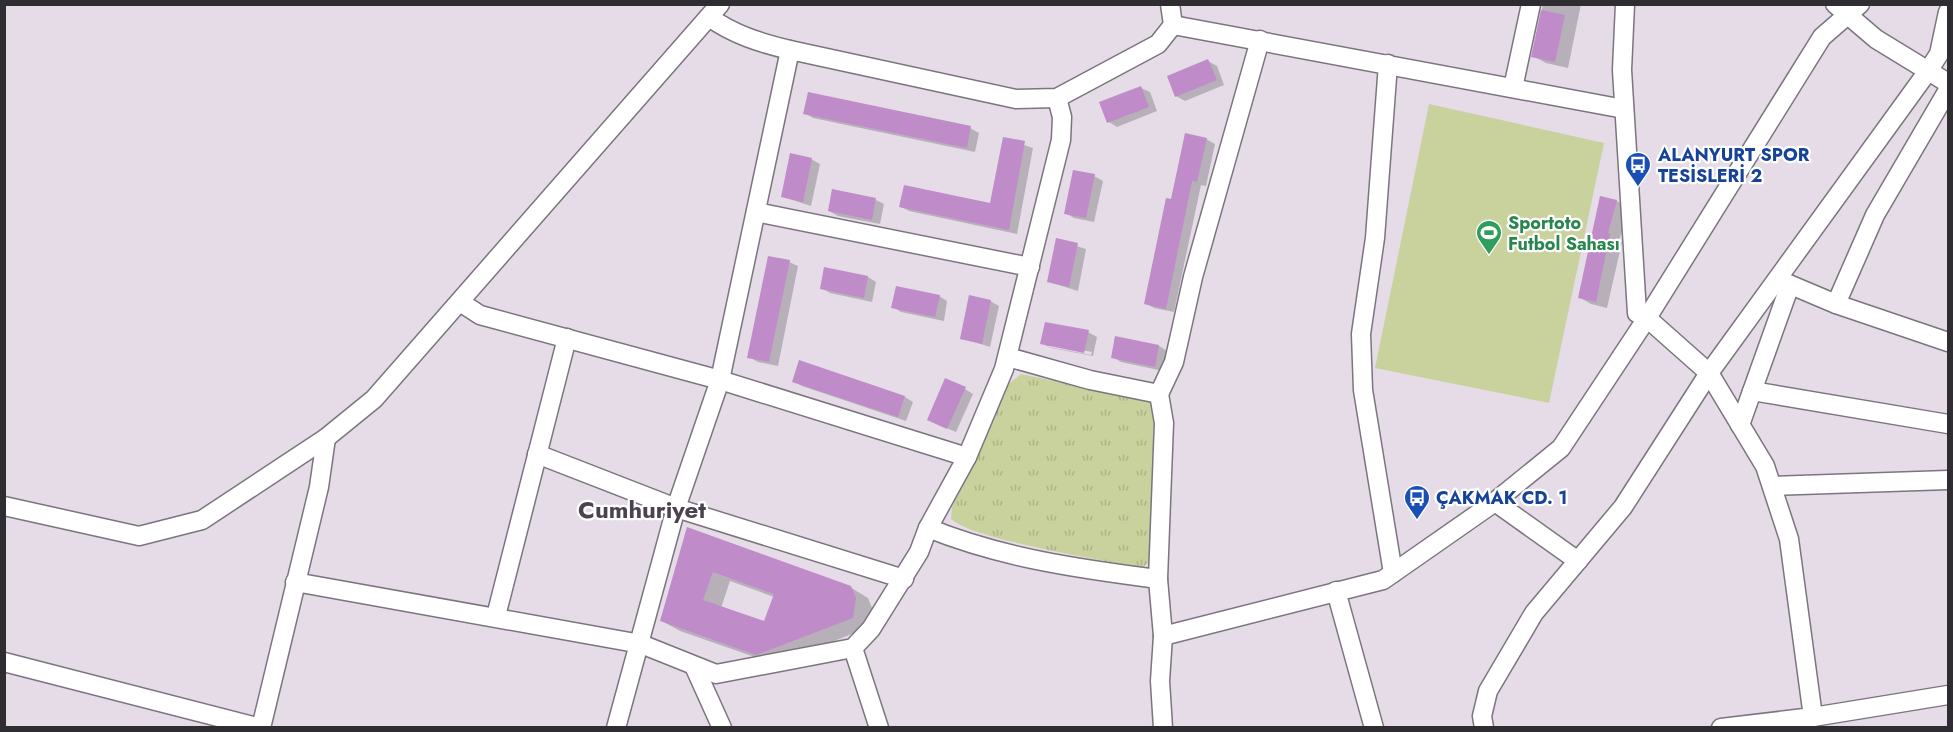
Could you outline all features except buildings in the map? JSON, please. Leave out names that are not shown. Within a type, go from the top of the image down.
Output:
[{"type":"street","points":[[4,506],[139,536],[202,520],[326,438],[374,399],[715,11],[726,29],[758,42],[1016,99],[1057,98],[1158,44],[1173,25],[1170,4]]},
{"type":"street","points":[[1513,88],[1531,4]]},
{"type":"street","points":[[1625,4],[1622,70],[1637,313],[1647,318],[1709,373],[1765,466],[1789,539],[1813,717]]},
{"type":"street","points":[[1163,636],[1383,580],[1496,502],[1561,448],[1647,318],[1796,76],[1822,37],[1847,8],[1876,39],[1948,83]]},
{"type":"street","points":[[1484,728],[1482,716],[1488,691],[1534,613],[1623,507],[1709,373],[1784,282],[1939,54],[1948,12]]},
{"type":"street","points":[[1173,25],[1624,109]]},
{"type":"street","points":[[1163,728],[1160,681],[1163,636],[1158,579],[1164,423],[1159,394],[1174,362],[1193,277],[1260,40]]},
{"type":"street","points":[[616,728],[641,644],[676,508],[720,380],[790,50]]},
{"type":"street","points":[[1388,64],[1375,238],[1361,334],[1363,390],[1393,573]]},
{"type":"street","points":[[1836,304],[1875,215],[1948,90]]},
{"type":"street","points":[[295,582],[496,616],[641,644],[716,674],[853,648],[872,629],[904,579],[928,528],[967,457],[1008,357],[1061,141],[1062,117],[1057,98]]},
{"type":"street","points":[[756,212],[1030,267]]},
{"type":"street","points":[[1784,282],[1836,304],[1948,342]]},
{"type":"street","points":[[1740,425],[1784,282]]},
{"type":"street","points":[[460,302],[480,315],[720,380],[967,457]]},
{"type":"street","points":[[496,616],[567,338]]},
{"type":"street","points":[[1008,357],[1090,380],[1159,394]]},
{"type":"street","points":[[1752,391],[1948,424]]},
{"type":"street","points":[[4,662],[201,720],[261,728],[319,487],[326,438]]},
{"type":"street","points":[[537,454],[676,508],[904,579]]},
{"type":"street","points":[[1772,486],[1948,480]]},
{"type":"street","points":[[1496,502],[1578,561]]},
{"type":"street","points":[[928,528],[966,544],[1072,568],[1158,579]]},
{"type":"street","points":[[1336,591],[1374,728]]},
{"type":"street","points":[[853,648],[879,728]]},
{"type":"street","points":[[694,666],[722,728]]},
{"type":"street","points":[[1721,728],[1813,717],[1832,721],[1948,695]]},
{"type":"green space","name":"Sportoto Futbol Sahası","points":[[1429,104],[1604,143],[1549,403],[1375,368]]},
{"type":"green space","points":[[1021,374],[1147,400],[1158,409],[1157,555],[1142,568],[1012,542],[964,527],[951,519],[952,507],[1001,390]]},
{"type":"place","name":"ALANYURT SPOR TESİSLERİ 2","points":[[1638,188]]},
{"type":"place","name":"Sportoto Futbol Sahası","points":[[1489,256]]},
{"type":"place","name":"ÇAKMAK CD. 1","points":[[1417,521]]},
{"type":"district","name":"Cumhuriyet","points":[[642,510]]}]
